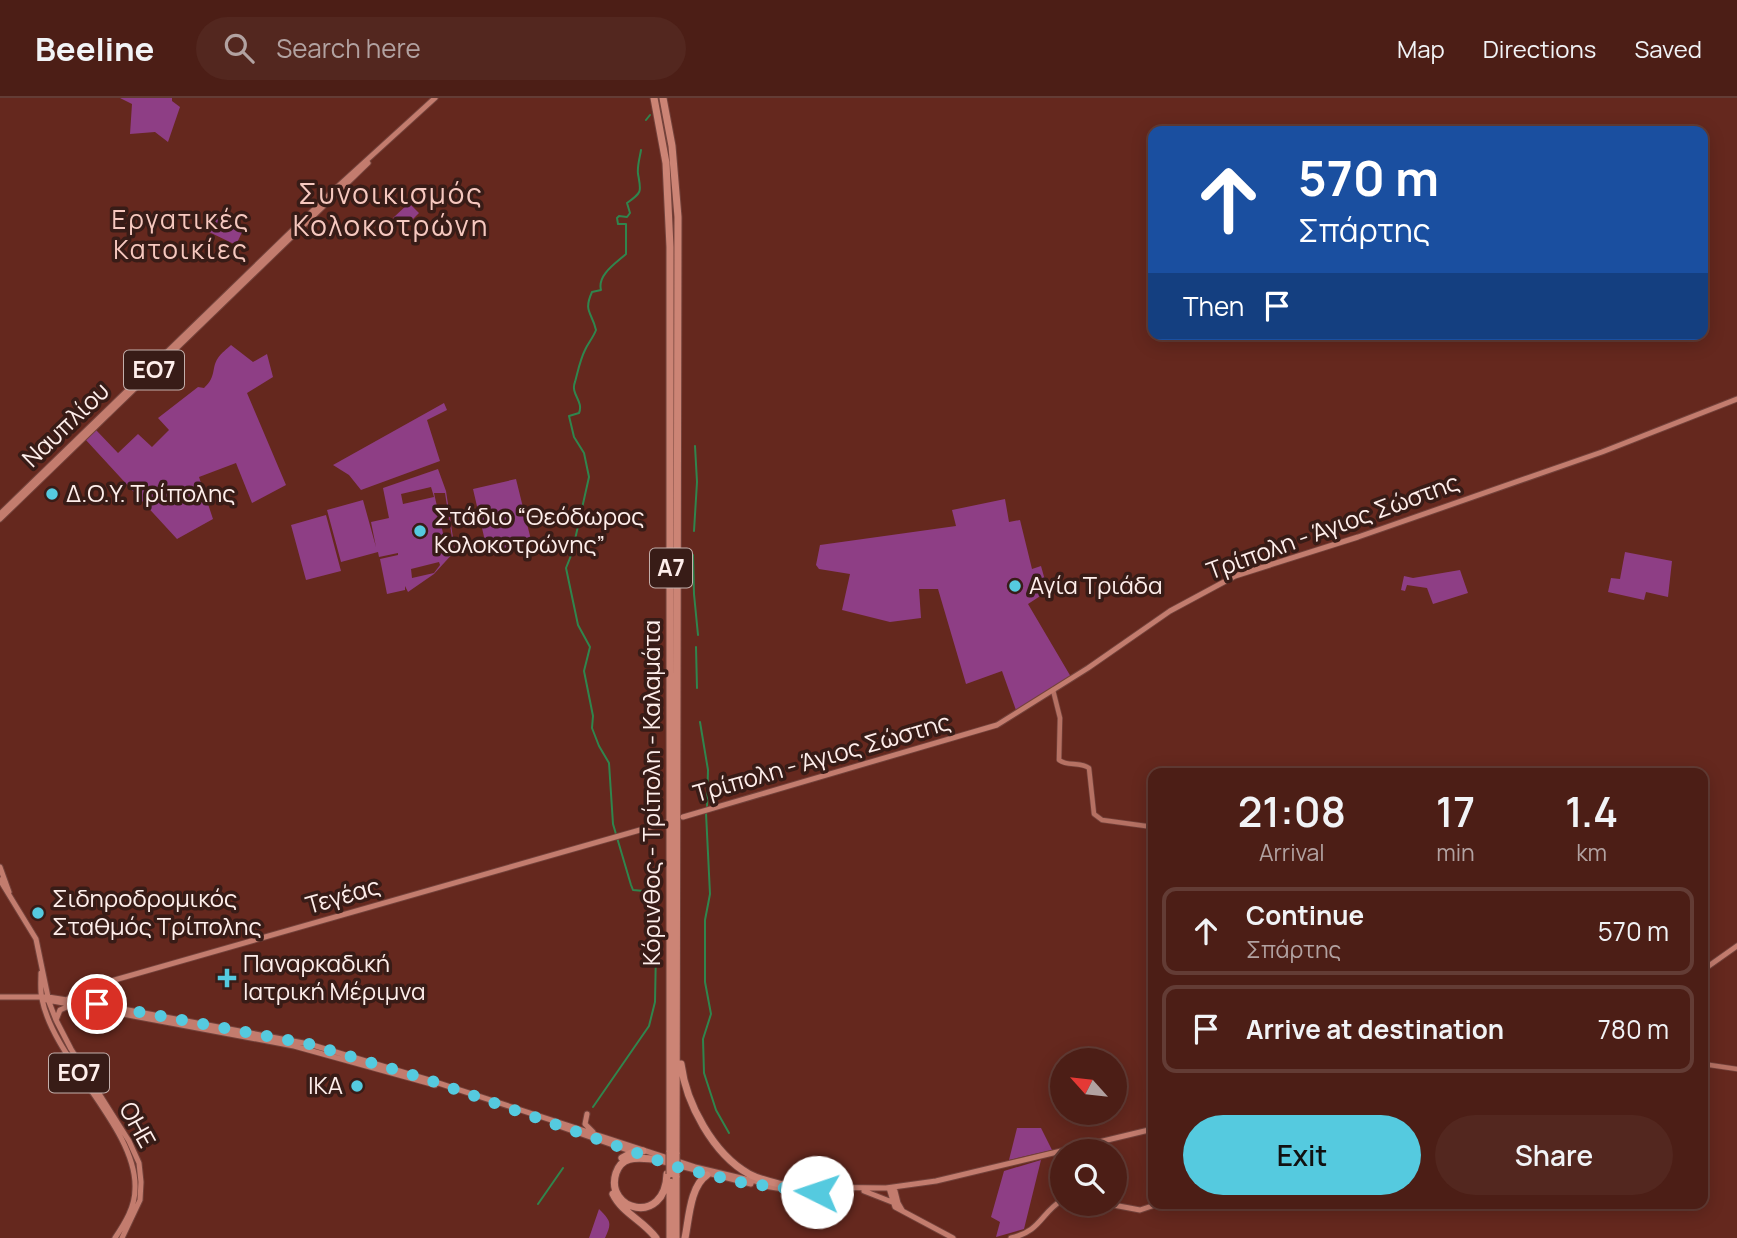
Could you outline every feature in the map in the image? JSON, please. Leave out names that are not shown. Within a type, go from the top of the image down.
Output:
[{"type":"highway","name":"Κόρινθος - Τρίπολη - Καλαμάτα","points":[[654,98],[668,179],[674,258]]},
{"type":"highway","name":"Κόρινθος - Τρίπολη - Καλαμάτα","points":[[665,98],[677,191],[674,258],[673,1153],[670,1163],[676,1238]]},
{"type":"highway","name":"Κόρινθος - Τρίπολη - Καλαμάτα","points":[[670,1238],[678,1040],[674,286]]},
{"type":"highway","points":[[678,1040],[686,1089],[696,1114],[710,1135],[743,1170],[764,1180],[791,1187]]},
{"type":"highway","points":[[643,1151],[633,1152],[620,1159],[613,1169],[611,1181],[613,1193],[622,1208],[642,1221],[656,1238]]},
{"type":"highway","points":[[653,1159],[631,1158],[620,1166],[615,1179],[617,1193],[621,1199],[638,1208],[648,1207],[656,1203],[665,1191],[671,1175]]},
{"type":"highway","points":[[685,1238],[696,1189],[700,1180],[707,1175]]},
{"type":"main road","name":"Ναυπλίου","points":[[0,514],[335,189],[435,98]]},
{"type":"main road","name":"Ναυπλίου","points":[[0,519],[365,168],[369,160]]},
{"type":"main road","name":"Τρίπολη - Άγιος Σώστης","points":[[683,817],[1003,722],[1170,611],[1235,576],[1358,537],[1602,452],[1737,399]]},
{"type":"main road","name":"Τρίπολη - Άγιος Σώστης","points":[[615,836],[668,822]]},
{"type":"main road","name":"Τεγέας","points":[[67,1000],[83,989],[615,836]]},
{"type":"main road","name":"ΕΟ7","points":[[0,867],[10,895]]},
{"type":"main road","name":"ΕΟ7","points":[[0,880],[34,934],[46,999]]},
{"type":"main road","points":[[1708,966],[1737,946]]},
{"type":"main road","points":[[83,989],[80,995],[83,1002]]},
{"type":"main road","points":[[0,998],[83,1002],[309,1044],[643,1151],[727,1175],[791,1187],[892,1187]]},
{"type":"main road","points":[[46,999],[294,1046],[424,1084],[442,1086]]},
{"type":"main road","name":"ΟΗΕ","points":[[46,999],[71,1049],[130,1141],[139,1163],[140,1200],[122,1238]]},
{"type":"main road","name":"ΟΗΕ","points":[[46,999],[51,1023],[66,1052],[124,1144],[133,1165],[134,1198],[115,1238]]},
{"type":"main road","points":[[55,1020],[62,1009],[73,1005]]},
{"type":"main road","points":[[514,1109],[653,1159],[707,1175],[787,1190],[864,1191],[936,1181],[1148,1130]]},
{"type":"main road","points":[[587,1114],[585,1124],[595,1134]]},
{"type":"main road","points":[[892,1187],[905,1212]]},
{"type":"main road","points":[[891,1202],[892,1187]]},
{"type":"main road","points":[[864,1191],[891,1202],[895,1207],[953,1238]]},
{"type":"main road","points":[[891,1202],[896,1196]]},
{"type":"main road","points":[[1127,1208],[1140,1210],[1148,1207]]},
{"type":"main road","points":[[1011,1238],[1034,1229],[1050,1210]]},
{"type":"street","points":[[1053,690],[1060,718],[1059,760],[1065,764],[1083,764],[1089,768],[1094,814],[1102,820],[1148,826]]},
{"type":"street","points":[[1708,1065],[1737,1069]]},
{"type":"shaded area","points":[[120,98],[172,98],[180,107],[168,142],[155,132],[130,134],[132,104]]},
{"type":"shaded area","points":[[409,203],[419,213],[403,229],[393,218]]},
{"type":"shaded area","points":[[215,215],[243,230],[236,245],[207,231]]},
{"type":"shaded area","points":[[231,345],[253,362],[267,354],[273,377],[247,393],[286,485],[252,503],[236,463],[199,477],[213,519],[177,539],[85,439],[96,430],[118,453],[138,434],[152,447],[169,430],[158,418],[198,387],[204,388],[211,380],[218,358]]},
{"type":"shaded area","points":[[444,403],[447,410],[427,420],[440,461],[361,490],[349,475],[333,465]]},
{"type":"shaded area","points":[[438,469],[446,491],[455,551],[434,574],[408,592],[405,586],[405,590],[387,594],[380,559],[398,553],[379,557],[378,552],[341,562],[327,510],[363,500],[376,547],[371,522],[389,518],[383,488]],"holes":[[[431,487],[434,497],[403,504],[401,494]],[[434,493],[445,493],[454,550],[451,553],[447,551]],[[439,562],[440,565],[434,573],[412,578],[411,569]]]},
{"type":"shaded area","points":[[516,479],[532,544],[488,554],[473,489]]},
{"type":"shaded area","points":[[1005,499],[1009,522],[1020,520],[1032,569],[1041,566],[1048,591],[1028,604],[1071,677],[1017,713],[1002,671],[966,684],[938,589],[919,589],[921,618],[890,622],[842,610],[850,574],[819,569],[816,565],[820,545],[956,526],[952,510]]},
{"type":"shaded area","points":[[326,515],[341,571],[306,580],[291,525]]},
{"type":"shaded area","points":[[1625,552],[1672,561],[1668,597],[1646,592],[1644,600],[1608,592],[1611,578],[1620,579]]},
{"type":"shaded area","points":[[1460,570],[1468,593],[1433,604],[1427,588],[1407,585],[1405,591],[1401,590],[1404,576],[1413,578]]},
{"type":"shaded area","points":[[1017,1128],[1041,1128],[1050,1150],[1009,1160]]},
{"type":"shaded area","points":[[1041,1160],[1024,1229],[996,1237],[1000,1222],[991,1217],[1004,1171]]},
{"type":"shaded area","points":[[599,1209],[608,1219],[609,1229],[605,1238],[589,1238]]},
{"type":"waterway","points":[[646,120],[650,115]]},
{"type":"waterway","points":[[593,1107],[649,1026],[655,1002],[657,896],[655,892],[633,890],[631,885],[613,824],[609,763],[592,728],[593,716],[584,671],[590,647],[578,625],[566,568],[572,553],[589,477],[584,453],[574,437],[569,416],[579,413],[580,405],[574,386],[583,354],[596,330],[588,308],[589,299],[592,292],[601,290],[602,279],[608,270],[626,254],[626,224],[618,224],[617,218],[627,217],[630,213],[627,203],[640,191],[638,171],[641,150]]},
{"type":"waterway","points":[[694,531],[697,482],[695,446]]},
{"type":"waterway","points":[[693,555],[698,635]]},
{"type":"waterway","points":[[696,647],[697,688]]},
{"type":"waterway","points":[[700,722],[708,770],[707,807]]},
{"type":"waterway","points":[[706,813],[710,894],[705,920],[705,982],[711,1014],[703,1039],[704,1073],[716,1110],[729,1133]]},
{"type":"waterway","points":[[538,1204],[563,1168]]},
{"type":"place","name":"Δ.Ο.Υ. Τρίπολης","points":[[52,494]]},
{"type":"place","name":"Στάδιο “Θεόδωρος Κολοκοτρώνης”","points":[[420,531]]},
{"type":"place","name":"Αγία Τριάδα","points":[[1015,586]]},
{"type":"place","name":"Σιδηροδρομικός Σταθμός Τρίπολης","points":[[38,913]]},
{"type":"place","name":"Παναρκαδική Ιατρική Μέριμνα","points":[[227,978]]},
{"type":"place","name":"ΙΚΑ","points":[[357,1086]]},
{"type":"district","name":"Συνοικισμός Κολοκοτρώνη","points":[[391,210]]},
{"type":"district","name":"Εργατικές Κατοικίες","points":[[181,235]]},
{"type":"route","points":[[97,1004],[309,1044],[426,1079],[677,1167],[744,1183],[817,1192]]}]
